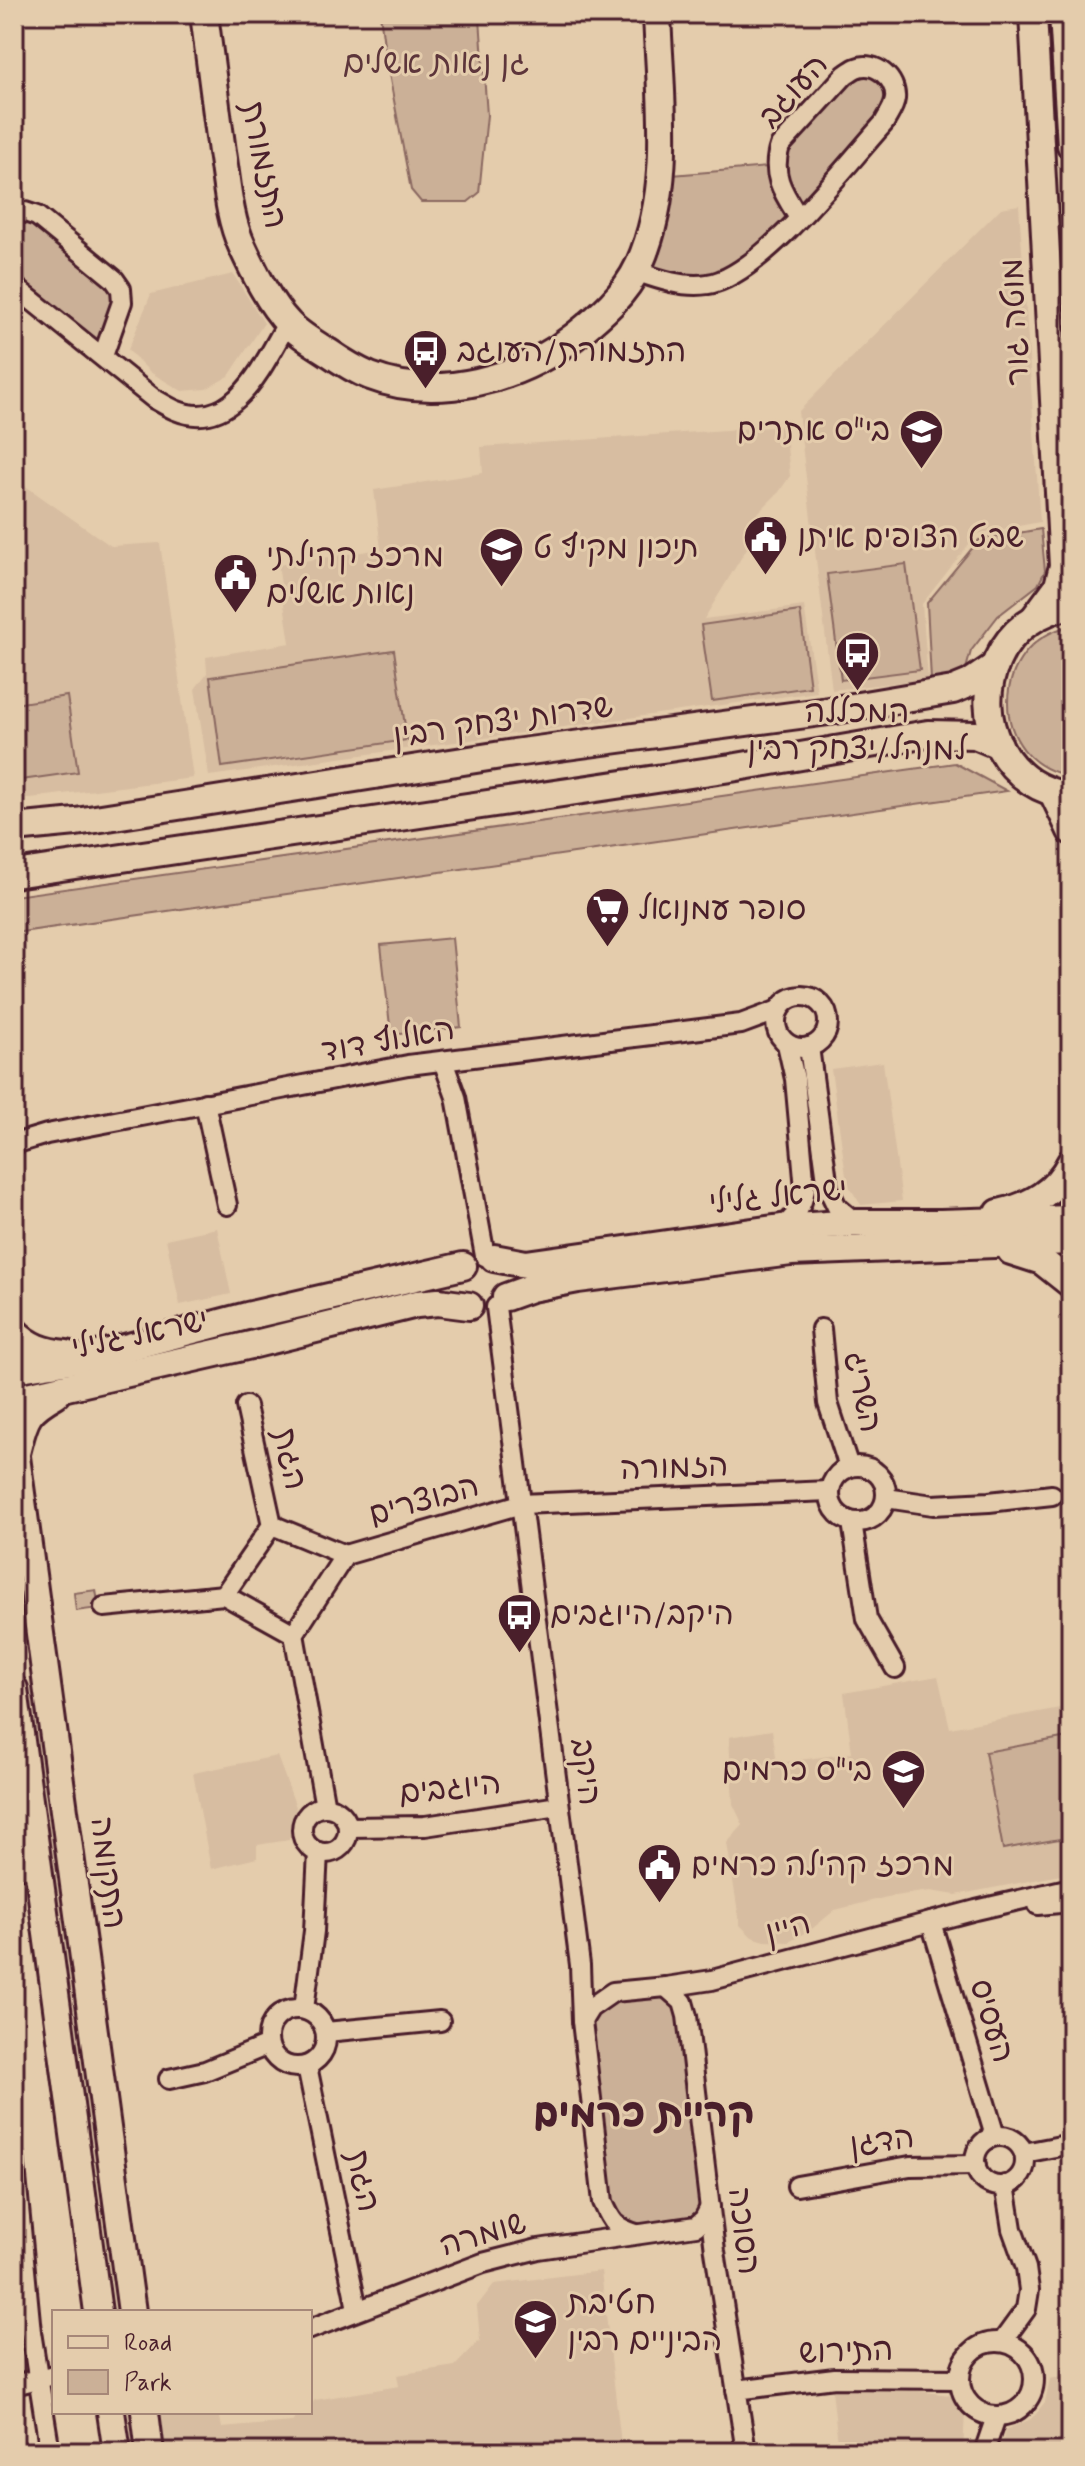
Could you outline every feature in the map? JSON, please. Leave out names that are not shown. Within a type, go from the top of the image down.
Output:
[{"type":"street","name":"התזמורת","points":[[204,14],[236,232],[266,292],[288,322],[317,346],[369,376],[415,385],[470,383],[520,370],[542,360],[614,301],[635,271],[652,228],[661,172],[657,14]]},
{"type":"street","name":"מוטה גור","points":[[995,666],[1016,632],[1035,617],[1058,586],[1063,566],[1033,14]]},
{"type":"street","points":[[1063,14],[1068,46],[1071,145]]},
{"type":"street","name":"העוגב","points":[[635,271],[665,281],[687,284],[717,282],[739,272],[763,254],[799,218],[884,123],[895,97],[893,85],[876,68],[856,68],[845,75],[780,146],[775,161],[781,190],[799,218]]},
{"type":"street","points":[[14,212],[37,216],[114,279],[121,289],[122,302],[103,356]]},
{"type":"street","points":[[14,286],[153,398],[178,411],[197,414],[229,406],[250,385],[288,322]]},
{"type":"street","points":[[1035,617],[1071,606]]},
{"type":"street","points":[[995,666],[990,679],[987,707],[993,736],[1007,761],[1019,773],[1033,784],[1062,795],[1071,831]]},
{"type":"street","name":"שדרות יצחק רבין","points":[[14,828],[76,822],[514,753],[829,711],[953,690],[995,666]]},
{"type":"street","points":[[14,874],[731,768],[928,734],[975,735],[999,745]]},
{"type":"street","points":[[781,1228],[802,1206],[805,1189],[795,1079],[782,1038],[776,1017],[792,998],[801,996],[818,1002],[824,1009],[826,1032],[816,1044],[794,1047],[782,1038]]},
{"type":"street","name":"האלוף דוד","points":[[14,1144],[47,1134],[408,1065],[741,1024],[779,1010]]},
{"type":"street","name":"האלוף דוד","points":[[741,1024],[782,1038]]},
{"type":"street","points":[[809,1047],[811,1080],[828,1188],[837,1207],[856,1223]]},
{"type":"street","points":[[443,1061],[456,1097],[479,1260]]},
{"type":"street","points":[[205,1103],[227,1205]]},
{"type":"street","name":"האלוף דוד","points":[[14,1134],[47,1134]]},
{"type":"street","points":[[941,1223],[1011,1210],[1035,1201],[1054,1188],[1071,1162]]},
{"type":"street","name":"ישראל גלילי","points":[[14,1369],[90,1357],[479,1260],[526,1264],[781,1228],[856,1223],[1071,1219]]},
{"type":"street","name":"ישראל גלילי","points":[[14,1399],[417,1304],[488,1305],[531,1288],[578,1279],[791,1252],[1071,1241]]},
{"type":"street","points":[[980,1244],[1019,1252],[1042,1261],[1071,1284]]},
{"type":"street","points":[[479,1260],[506,1268],[509,1275],[510,1290],[488,1305],[459,1292],[457,1283],[479,1260]]},
{"type":"street","name":"היקב","points":[[488,1305],[501,1352],[580,1965],[582,2021],[603,2202],[597,2232],[585,2242]]},
{"type":"street","name":"השריג","points":[[821,1329],[828,1403],[849,1467]]},
{"type":"street","points":[[14,1331],[32,1347],[46,1352],[90,1357]]},
{"type":"street","points":[[15,1448],[25,1417],[39,1404],[74,1384]]},
{"type":"street","name":"הגת","points":[[246,1406],[272,1525]]},
{"type":"street","name":"התקומה","points":[[15,1448],[132,2310]]},
{"type":"street","points":[[849,1467],[868,1467],[882,1480],[886,1498],[882,1509],[863,1522],[842,1518],[830,1502],[832,1481],[839,1472],[849,1467]]},
{"type":"street","name":"הזמורה","points":[[521,1504],[829,1491]]},
{"type":"street","points":[[886,1498],[933,1505],[1052,1495]]},
{"type":"street","name":"הבוצרים","points":[[345,1555],[521,1504]]},
{"type":"street","points":[[852,1522],[867,1619],[895,1668]]},
{"type":"street","points":[[224,1595],[272,1525],[345,1555],[294,1634],[325,1807]]},
{"type":"street","points":[[104,1607],[224,1595],[294,1634]]},
{"type":"street","name":"התקומה","points":[[14,1689],[26,1867],[98,2310]]},
{"type":"street","name":"היוגבים","points":[[348,1827],[425,1826],[559,1806]]},
{"type":"street","points":[[325,1807],[338,1811],[348,1827],[345,1842],[333,1852],[318,1852],[307,1844],[302,1831],[303,1823],[311,1812],[325,1807]]},
{"type":"street","points":[[304,2009],[314,1931],[318,1852]]},
{"type":"street","name":"היין","points":[[613,1992],[712,1980],[1071,1888]]},
{"type":"street","name":"היין","points":[[976,1910],[1071,1902]]},
{"type":"street","name":"העסיס","points":[[931,1922],[995,2136]]},
{"type":"street","points":[[580,1965],[600,1987],[613,1992]]},
{"type":"street","points":[[687,2016],[699,1992],[712,1980]]},
{"type":"street","name":"הסוכה","points":[[666,1987],[683,2002],[687,2016],[715,2251],[746,2452]]},
{"type":"street","points":[[582,2021],[590,2008],[613,1992]]},
{"type":"street","points":[[304,2009],[318,2017],[326,2032],[327,2040],[321,2056],[307,2066],[297,2068],[279,2062],[268,2045],[267,2035],[276,2017],[284,2011],[304,2009]]},
{"type":"street","points":[[326,2032],[440,2021]]},
{"type":"street","points":[[169,2079],[205,2071],[268,2045]]},
{"type":"street","name":"הגת","points":[[307,2066],[357,2309]]},
{"type":"street","points":[[995,2136],[1013,2139],[1024,2153],[1023,2170],[1019,2177],[1005,2185],[986,2181],[976,2165],[978,2150],[995,2136]]},
{"type":"street","points":[[1024,2153],[1071,2144]]},
{"type":"street","points":[[14,2160],[31,2332],[48,2378],[50,2452]]},
{"type":"street","name":"הדגן","points":[[797,2186],[910,2166],[976,2165]]},
{"type":"street","points":[[1002,2342],[1026,2309],[1029,2290],[1026,2268],[1012,2229],[1005,2185]]},
{"type":"street","points":[[603,2202],[610,2219],[618,2228],[636,2234]]},
{"type":"street","points":[[680,2230],[696,2226],[710,2207]]},
{"type":"street","points":[[680,2230],[701,2236],[715,2251]]},
{"type":"street","name":"שומרה","points":[[312,2328],[483,2263],[538,2249],[680,2230]]},
{"type":"street","points":[[1002,2342],[1025,2354],[1035,2376],[1034,2389],[1019,2409],[996,2417],[984,2415],[966,2401],[959,2379],[968,2356],[978,2347],[1002,2342]]},
{"type":"street","points":[[14,2385],[48,2378]]},
{"type":"street","name":"התירוש","points":[[736,2390],[835,2378],[959,2379]]},
{"type":"street","points":[[111,2414],[117,2452]]},
{"type":"street","points":[[145,2414],[150,2452]]},
{"type":"street","points":[[984,2452],[996,2417]]},
{"type":"shaded area","name":"בי\"ס אתרים","points":[[1019,205],[1040,522],[977,534],[922,604],[928,679],[832,690],[798,412],[1001,208]]},
{"type":"shaded area","points":[[233,274],[264,323],[229,376],[206,389],[182,391],[150,372],[128,350],[151,294]]},
{"type":"shaded area","name":"תיכון מקיף ט","points":[[785,426],[790,476],[779,492],[749,522],[758,530],[704,619],[804,606],[817,692],[209,776],[195,689],[207,673],[206,657],[290,643],[278,565],[381,549],[374,490],[483,473],[481,447]]},
{"type":"shaded area","points":[[14,478],[111,546],[160,543],[193,778],[14,800]]},
{"type":"shaded area","points":[[883,1062],[902,1201],[861,1205],[847,1183],[831,1069]]},
{"type":"shaded area","points":[[217,1228],[231,1294],[180,1305],[166,1239]]},
{"type":"shaded area","name":"בי\"ס כרמים","points":[[938,1676],[950,1728],[1071,1706],[1071,1873],[956,1895],[930,1891],[887,1897],[835,1910],[789,1942],[752,1937],[740,1925],[727,1843],[743,1825],[733,1804],[729,1737],[772,1730],[777,1763],[852,1753],[844,1693]]},
{"type":"shaded area","points":[[277,1756],[296,1807],[289,1840],[257,1845],[257,1858],[211,1869],[193,1773]]},
{"type":"shaded area","name":"חטיבת הביניים רבין","points":[[601,2271],[622,2452],[164,2452],[162,2414],[219,2414],[222,2428],[292,2422],[300,2414],[312,2414],[315,2400],[399,2386],[397,2375],[455,2366],[480,2340],[477,2306],[494,2284]]},
{"type":"shaded area","points":[[1071,2375],[1071,2448],[1047,2452],[1000,2452],[1005,2430],[1031,2419],[1045,2402],[1050,2379]]},
{"type":"shaded area","points":[[832,2390],[911,2390],[957,2396],[965,2411],[963,2452],[839,2452]]},
{"type":"green space","name":"גן נאות אשלים","points":[[380,14],[546,14],[480,19],[487,115],[479,193],[468,202],[421,202],[411,190]]},
{"type":"green space","points":[[857,72],[884,80],[888,108],[799,210],[785,188],[784,149]]},
{"type":"green space","points":[[768,167],[775,189],[791,215],[758,248],[713,278],[682,276],[646,267],[672,175]]},
{"type":"green space","points":[[34,223],[112,290],[113,301],[99,342],[14,277],[14,224]]},
{"type":"green space","points":[[1041,529],[1045,571],[1038,585],[998,616],[971,651],[964,676],[931,680],[927,603],[979,540]]},
{"type":"green space","points":[[906,564],[920,670],[841,680],[827,574]]},
{"type":"green space","points":[[800,611],[810,687],[712,701],[701,625]]},
{"type":"green space","points":[[1071,626],[1071,776],[1043,766],[1023,749],[1012,727],[1008,702],[1012,677],[1024,655],[1044,637]]},
{"type":"green space","points":[[394,650],[407,740],[222,767],[210,677]]},
{"type":"green space","points":[[67,696],[78,772],[14,781],[14,704]]},
{"type":"green space","points":[[955,763],[1007,791],[14,933],[14,896]]},
{"type":"green space","points":[[452,938],[461,1027],[391,1035],[381,945]]},
{"type":"green space","points":[[96,1590],[99,1608],[76,1611],[74,1593]]},
{"type":"green space","points":[[1068,1737],[1071,1754],[1071,1837],[1003,1849],[985,1752]]},
{"type":"green space","points":[[676,1995],[704,2219],[636,2234],[603,2202],[590,2008],[599,2000]]},
{"type":"place","name":"התזמורת/העוגב","points":[[426,391]]},
{"type":"place","name":"בי\"ס אתרים","points":[[921,470]]},
{"type":"place","name":"שבט הצופים איתן","points":[[766,577]]},
{"type":"place","name":"תיכון מקיף ט","points":[[502,588]]},
{"type":"place","name":"מרכז קהילתי נאות אשלים","points":[[235,614]]},
{"type":"place","name":"המכללה למנהל/יצחק רבין","points":[[857,693]]},
{"type":"place","name":"סופר עמנואל","points":[[607,949]]},
{"type":"place","name":"היקב/היוגבים","points":[[519,1654]]},
{"type":"place","name":"בי\"ס כרמים","points":[[903,1810]]},
{"type":"place","name":"מרכז קהילה כרמים","points":[[660,1905]]},
{"type":"place","name":"חטיבת הביניים רבין","points":[[536,2361]]},
{"type":"district","name":"קריית כרמים","points":[[644,2115]]}]
